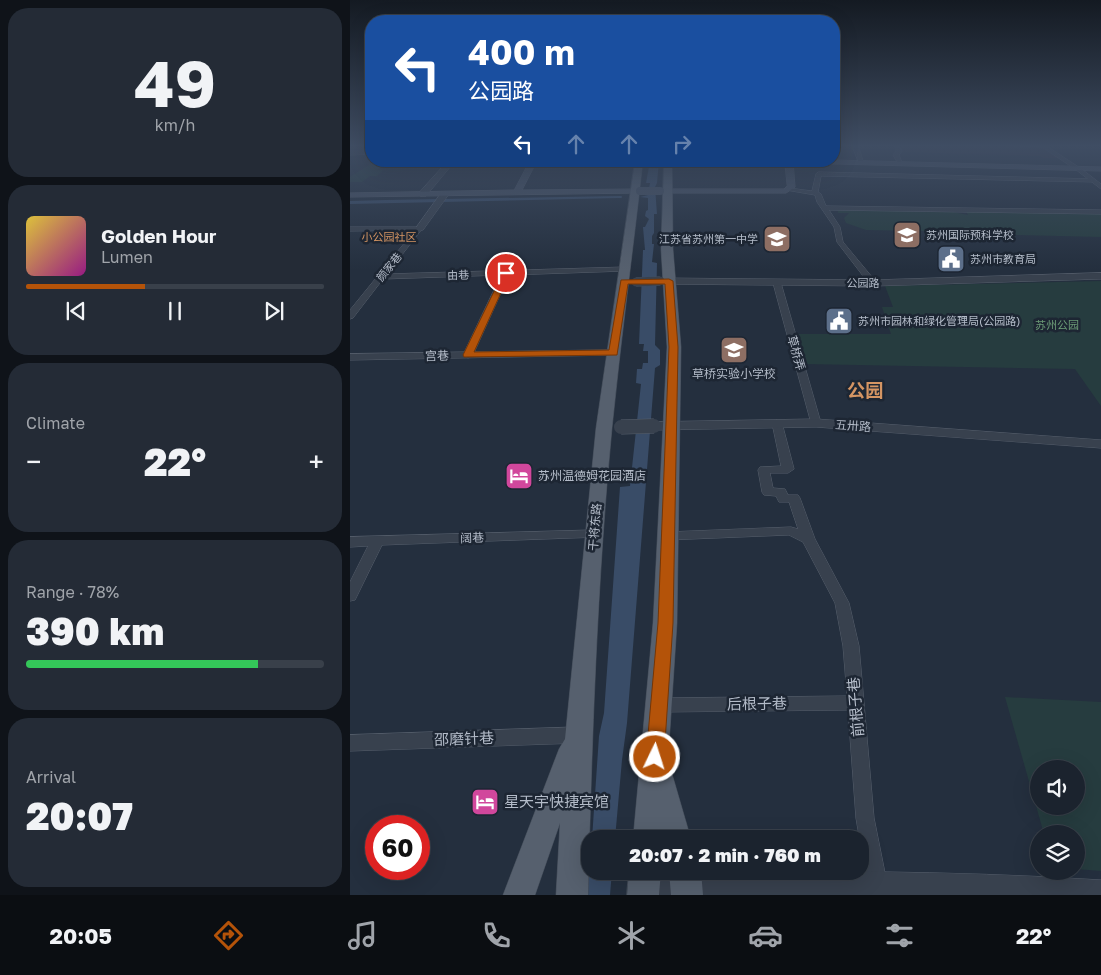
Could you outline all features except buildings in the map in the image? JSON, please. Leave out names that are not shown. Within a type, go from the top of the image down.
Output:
[{"type":"main road","points":[[517,193],[520,187]]},
{"type":"main road","name":"干将东路","points":[[572,895],[579,735],[594,534],[612,427],[614,353],[628,277],[636,187]]},
{"type":"main road","points":[[649,830],[665,623],[667,536],[662,426],[674,347],[664,281],[664,187]]},
{"type":"main road","points":[[350,195],[423,194],[442,199],[517,193],[776,192],[789,190],[789,187]]},
{"type":"main road","points":[[518,895],[579,735]]},
{"type":"main road","points":[[655,757],[674,830]]},
{"type":"street","points":[[423,194],[429,187]]},
{"type":"street","points":[[815,193],[816,187]]},
{"type":"street","points":[[789,190],[818,194],[824,208],[838,227],[840,242],[873,283]]},
{"type":"street","name":"颜家巷","points":[[350,316],[442,199]]},
{"type":"street","points":[[824,208],[1101,212]]},
{"type":"street","points":[[350,229],[420,228]]},
{"type":"street","points":[[468,355],[506,273]]},
{"type":"street","name":"由巷","points":[[381,277],[506,273],[628,277]]},
{"type":"street","name":"公园路","points":[[628,277],[664,281],[873,283],[1101,276]]},
{"type":"street","name":"草桥弄","points":[[777,282],[816,423]]},
{"type":"street","name":"宫巷","points":[[350,357],[614,353]]},
{"type":"street","name":"前根子巷","points":[[777,423],[788,469],[764,470],[768,492],[782,492],[783,499],[794,498],[808,539],[842,603],[851,646],[865,818],[877,884]]},
{"type":"street","name":"五卅路","points":[[612,427],[816,423],[1101,444]]},
{"type":"street","points":[[667,536],[791,532],[808,539]]},
{"type":"street","name":"阔巷","points":[[350,542],[594,534]]},
{"type":"street","points":[[350,596],[377,542]]},
{"type":"street","name":"后根子巷","points":[[659,705],[856,703]]},
{"type":"street","name":"邵磨针巷","points":[[350,743],[579,735]]},
{"type":"street","points":[[644,883],[1007,886],[1101,893]]},
{"type":"green space","points":[[838,210],[953,212],[968,215],[965,210],[1101,213],[1101,237],[980,234],[976,228],[966,232],[866,230],[846,223],[844,218],[849,213],[838,213]]},
{"type":"green space","name":"苏州公园","points":[[1101,281],[1101,406],[1075,369],[804,364],[795,334],[891,334],[882,307],[893,307],[885,286]]},
{"type":"green space","points":[[1005,697],[1101,702],[1101,871],[1085,870],[1085,825],[1041,825],[1039,815],[1085,815],[1085,760],[1030,760],[1030,785]]},
{"type":"water","points":[[649,187],[655,187],[657,214],[654,214],[652,262],[657,263],[655,345],[660,350],[660,365],[655,368],[627,723],[616,830],[593,830],[599,736],[604,713],[620,487],[630,486],[641,384],[636,383],[637,369],[642,369],[643,363],[648,363],[648,351],[643,351],[644,344],[639,344],[643,250],[645,250],[643,227],[645,227],[649,219],[645,216],[648,210],[648,198],[640,197],[648,195]]},
{"type":"water","points":[[618,196],[618,198],[350,204],[350,201]]},
{"type":"water","points":[[586,880],[611,880],[610,895],[584,895]]},
{"type":"place","name":"苏州国际预科学校","points":[[907,235]]},
{"type":"place","name":"江苏省苏州第一中学","points":[[777,239]]},
{"type":"place","name":"苏州市教育局","points":[[951,259]]},
{"type":"place","name":"苏州市园林和绿化管理局(公园路)","points":[[839,321]]},
{"type":"place","name":"草桥实验小学校","points":[[734,350]]},
{"type":"place","name":"苏州温德姆花园酒店","points":[[519,476]]},
{"type":"place","name":"星天宇快捷宾馆","points":[[485,802]]},
{"type":"district","name":"小公园社区","points":[[389,237]]},
{"type":"district","name":"公园","points":[[865,391]]},
{"type":"route","points":[[506,273],[468,355],[614,353],[624,282],[669,281],[674,347],[665,623],[655,757]]}]
